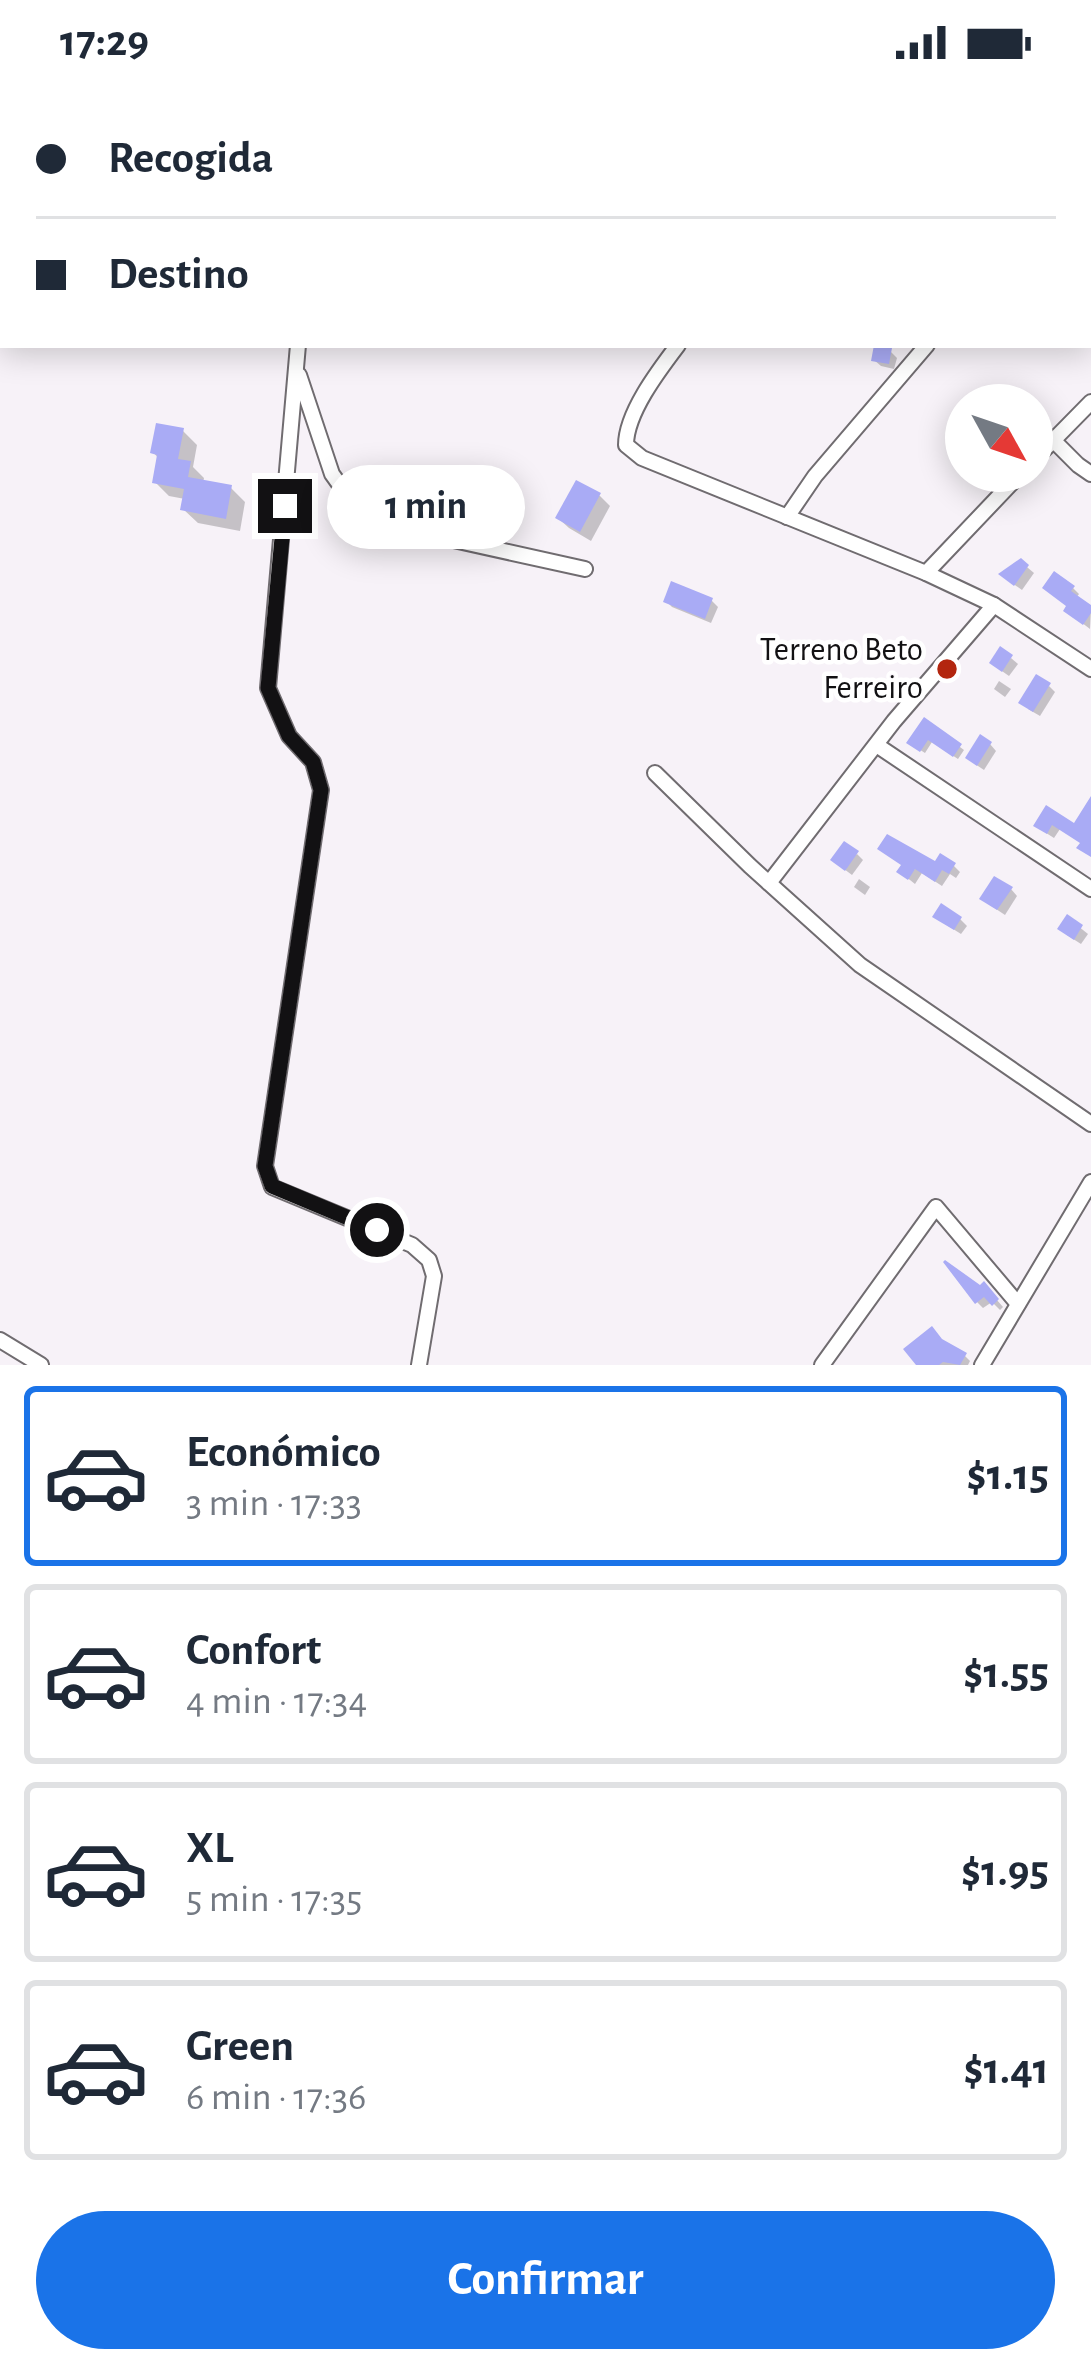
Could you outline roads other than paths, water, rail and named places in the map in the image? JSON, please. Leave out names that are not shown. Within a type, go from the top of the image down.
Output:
[{"type":"street","points":[[298,348],[268,688],[289,736],[313,762],[321,790],[265,1166],[272,1186],[412,1245],[429,1260],[434,1276],[419,1365]]},
{"type":"street","points":[[676,348],[626,429],[626,445],[642,458],[926,573],[994,605],[1091,669]]},
{"type":"street","points":[[787,517],[815,476],[924,348]]},
{"type":"street","points":[[297,370],[332,474],[346,496],[374,517],[404,529],[585,569]]},
{"type":"street","points":[[1091,402],[1053,440],[1091,474]]},
{"type":"street","points":[[926,573],[1003,492]]},
{"type":"street","points":[[769,883],[894,722],[994,605]]},
{"type":"street","points":[[878,746],[1091,889]]},
{"type":"street","points":[[655,773],[860,964],[1091,1124]]},
{"type":"street","points":[[982,1365],[1091,1182]]},
{"type":"street","points":[[822,1365],[936,1207],[1018,1304]]},
{"type":"street","points":[[0,1340],[41,1365]]},
{"type":"place","name":"Terreno Beto Ferreiro","points":[[947,669]]}]
